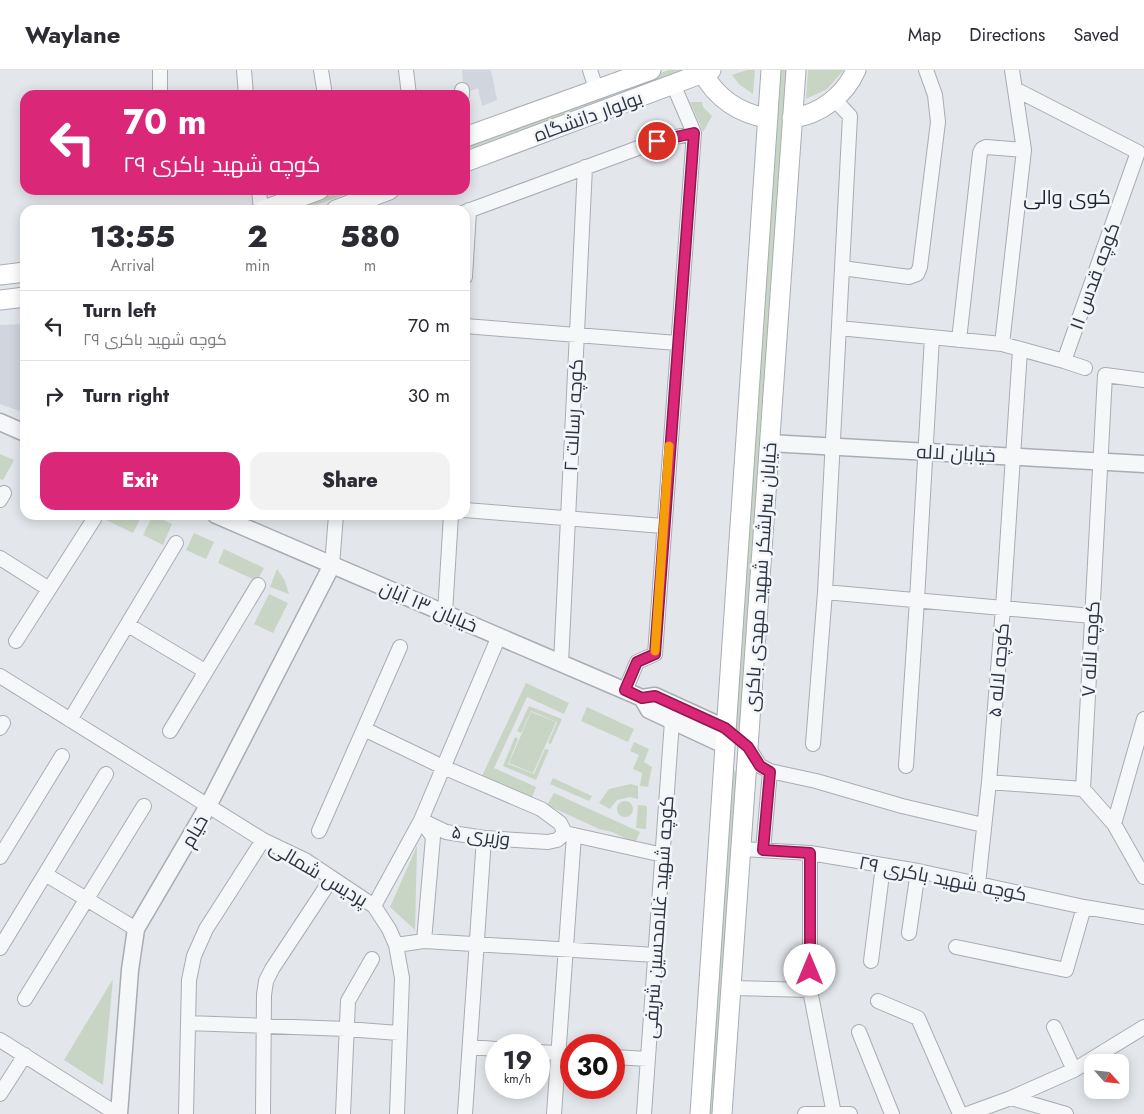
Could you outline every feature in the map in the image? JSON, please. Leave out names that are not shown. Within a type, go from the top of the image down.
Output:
[{"type":"main road","name":"بولوار دانشگاه","points":[[470,131],[651,70]]},
{"type":"main road","name":"خیابان سرلشکر شهید مهدی باکری","points":[[700,1114],[771,70]]},
{"type":"main road","name":"خیابان سرلشکر شهید مهدی باکری","points":[[722,1114],[768,443],[796,70]]},
{"type":"main road","points":[[792,118],[819,110],[834,99],[846,87],[856,70]]},
{"type":"main road","name":"بولوار دانشگاه","points":[[470,160],[707,71]]},
{"type":"main road","points":[[707,71],[717,93],[734,107],[755,116],[768,118]]},
{"type":"main road","points":[[277,205],[305,195]]},
{"type":"main road","points":[[349,205],[376,195]]},
{"type":"main road","points":[[0,274],[20,272]]},
{"type":"main road","points":[[0,300],[20,298]]},
{"type":"main road","points":[[725,737],[748,747]]},
{"type":"street","points":[[160,70],[160,90]]},
{"type":"street","points":[[244,70],[246,90]]},
{"type":"street","points":[[322,70],[324,90]]},
{"type":"street","points":[[406,70],[408,90]]},
{"type":"street","points":[[590,70],[596,89]]},
{"type":"street","points":[[842,268],[909,277],[917,274],[920,266],[938,122],[935,95],[926,70]]},
{"type":"street","points":[[1002,344],[1024,150],[1012,70]]},
{"type":"street","points":[[625,690],[637,662],[655,654],[663,526],[694,133],[673,84]]},
{"type":"street","name":"کوچه قدس ۱۱","points":[[1015,89],[1138,152],[1138,174],[1087,292],[1064,361]]},
{"type":"street","points":[[813,744],[826,592],[850,116],[834,99]]},
{"type":"street","points":[[470,210],[657,141],[694,133]]},
{"type":"street","points":[[959,340],[980,153],[986,147],[1024,150]]},
{"type":"street","name":"کوچه رسالت ۲","points":[[561,663],[585,167]]},
{"type":"street","points":[[470,326],[677,343]]},
{"type":"street","points":[[839,328],[1002,344],[1084,368]]},
{"type":"street","points":[[906,766],[932,337]]},
{"type":"street","name":"کوچه لاله ۵","points":[[978,884],[989,782],[1003,608],[1020,350]]},
{"type":"street","name":"کوچه لاله ۷","points":[[1083,789],[1105,375],[1144,380]]},
{"type":"street","points":[[0,422],[20,431]]},
{"type":"street","name":"خیابان لاله","points":[[768,443],[1144,464]]},
{"type":"street","points":[[470,510],[663,526]]},
{"type":"street","points":[[16,640],[93,520]]},
{"type":"street","name":"خیابان ۱۳ آبان","points":[[239,520],[332,565],[642,698],[655,696],[725,737]]},
{"type":"street","points":[[332,565],[336,520]]},
{"type":"street","points":[[445,613],[451,520]]},
{"type":"street","points":[[70,720],[176,543]]},
{"type":"street","points":[[0,558],[49,589]]},
{"type":"street","name":"خیام","points":[[118,1114],[130,970],[136,930],[208,806],[332,565]]},
{"type":"street","points":[[170,731],[258,584]]},
{"type":"street","points":[[826,592],[1092,616]]},
{"type":"street","points":[[128,625],[205,671]]},
{"type":"street","points":[[374,906],[421,820],[499,636]]},
{"type":"street","points":[[319,831],[400,647]]},
{"type":"street","name":"پردیس شمالی","points":[[0,676],[263,840],[304,860],[374,906],[389,929],[396,945],[402,978],[397,1114]]},
{"type":"street","name":"خیابان ۱۳ آبان","points":[[642,698],[649,710],[672,721],[725,737]]},
{"type":"street","points":[[1114,824],[1144,719]]},
{"type":"street","name":"کوچه شهید غلامحسین شریفی","points":[[644,1114],[672,721]]},
{"type":"street","points":[[364,729],[541,809],[560,823],[570,834],[663,855]]},
{"type":"street","points":[[748,747],[760,766],[770,772],[816,781],[902,806],[983,825]]},
{"type":"street","points":[[1,852],[62,756]]},
{"type":"street","points":[[763,850],[770,772]]},
{"type":"street","points":[[0,948],[106,774]]},
{"type":"street","points":[[989,782],[1083,789],[1114,824],[1144,877]]},
{"type":"street","points":[[25,999],[144,806]]},
{"type":"street","name":"وزیری ۵","points":[[421,820],[446,832],[484,838],[548,842],[570,834]]},
{"type":"street","name":"وزیری ۵","points":[[421,820],[433,837],[424,941]]},
{"type":"street","points":[[565,1034],[570,834]]},
{"type":"street","points":[[466,1114],[484,838]]},
{"type":"street","points":[[186,1114],[189,980],[194,956],[206,929],[263,840]]},
{"type":"street","name":"کوچه شهید باکری ۲۹","points":[[740,849],[810,853],[918,872],[1084,907],[1144,917]]},
{"type":"street","points":[[810,853],[810,990],[834,1114]]},
{"type":"street","points":[[871,961],[882,866]]},
{"type":"street","points":[[909,933],[918,872]]},
{"type":"street","points":[[45,874],[136,930]]},
{"type":"street","points":[[263,1114],[264,995],[266,981],[332,878]]},
{"type":"street","points":[[956,947],[1066,970],[1084,907]]},
{"type":"street","points":[[396,945],[424,941],[477,943],[656,955]]},
{"type":"street","points":[[343,1114],[348,1001],[372,959]]},
{"type":"street","points":[[731,988],[810,990]]},
{"type":"street","points":[[878,1001],[918,1018],[960,1114]]},
{"type":"street","points":[[188,1023],[399,1033]]},
{"type":"street","points":[[1054,1027],[1074,1070]]},
{"type":"street","points":[[967,1114],[1011,1098],[1074,1070],[1144,1027]]},
{"type":"street","points":[[859,1032],[892,1114]]},
{"type":"street","points":[[0,1040],[118,1114]]},
{"type":"street","points":[[470,1047],[485,1048]]},
{"type":"street","points":[[0,1094],[24,1055]]},
{"type":"street","points":[[625,1058],[648,1060]]},
{"type":"street","points":[[554,1114],[560,1081]]},
{"type":"street","points":[[1011,1098],[1066,1114]]},
{"type":"street","points":[[805,1114],[850,1114]]},
{"type":"shaded area","points":[[462,70],[491,70],[497,100],[482,106],[478,88],[471,91],[463,87]]},
{"type":"shaded area","points":[[20,324],[20,411],[0,404],[0,325]]},
{"type":"green space","points":[[669,70],[691,70],[470,149],[470,143]]},
{"type":"green space","points":[[747,70],[755,70],[753,94],[739,84],[732,75]]},
{"type":"green space","points":[[779,70],[787,70],[744,661],[742,726],[739,730],[736,730],[733,726]]},
{"type":"green space","points":[[808,70],[844,70],[827,89],[806,99]]},
{"type":"green space","points":[[690,102],[702,102],[703,107],[712,116],[703,132]]},
{"type":"green space","points":[[325,195],[344,195],[316,205],[297,205]]},
{"type":"green space","points":[[0,454],[14,460],[3,480],[0,479]]},
{"type":"green space","points":[[106,520],[140,520],[133,533]]},
{"type":"green space","points":[[150,520],[164,520],[172,524],[163,545],[143,535]]},
{"type":"green space","points":[[194,533],[214,542],[206,559],[186,550]]},
{"type":"green space","points":[[224,549],[264,568],[257,581],[218,563]]},
{"type":"green space","points":[[277,569],[285,581],[289,594],[270,587]]},
{"type":"green space","points":[[269,594],[288,603],[273,633],[254,624]]},
{"type":"green space","points":[[526,683],[569,703],[564,714],[527,697],[494,768],[536,787],[531,800],[481,778]]},
{"type":"green space","points":[[529,706],[562,719],[551,744],[548,743],[557,722],[531,711],[521,733],[517,731]]},
{"type":"green space","points":[[587,707],[634,729],[628,742],[581,721]]},
{"type":"green space","points":[[531,712],[556,722],[533,773],[509,763]]},
{"type":"green space","points":[[515,737],[518,739],[508,764],[534,774],[545,749],[549,750],[536,780],[503,766]]},
{"type":"green space","points":[[634,742],[649,749],[644,762],[652,767],[648,787],[640,786],[642,773],[633,769],[639,755],[630,751]]},
{"type":"green space","points":[[733,769],[737,773],[714,1114],[707,1114],[730,770]]},
{"type":"green space","points":[[553,778],[592,796],[589,801],[550,784]]},
{"type":"green space","points":[[631,784],[638,786],[638,799],[630,797],[617,800],[610,809],[599,803],[609,789]]},
{"type":"green space","points":[[554,793],[640,832],[635,843],[547,805]]},
{"type":"green space","points":[[625,801],[631,803],[633,809],[631,815],[625,817],[619,815],[617,809],[619,803]]},
{"type":"green space","points":[[638,805],[647,806],[646,829],[636,828]]},
{"type":"green space","points":[[417,846],[415,930],[390,907]]},
{"type":"green space","points":[[113,979],[103,1085],[64,1060]]},
{"type":"slow traffic","points":[[655,651],[669,446]]},
{"type":"district","name":"کوی والی","points":[[1067,197]]},
{"type":"route","points":[[657,141],[694,133],[655,654],[637,662],[625,690],[642,698],[655,696],[725,728],[748,747],[760,766],[770,772],[763,850],[810,853],[810,970]]}]
